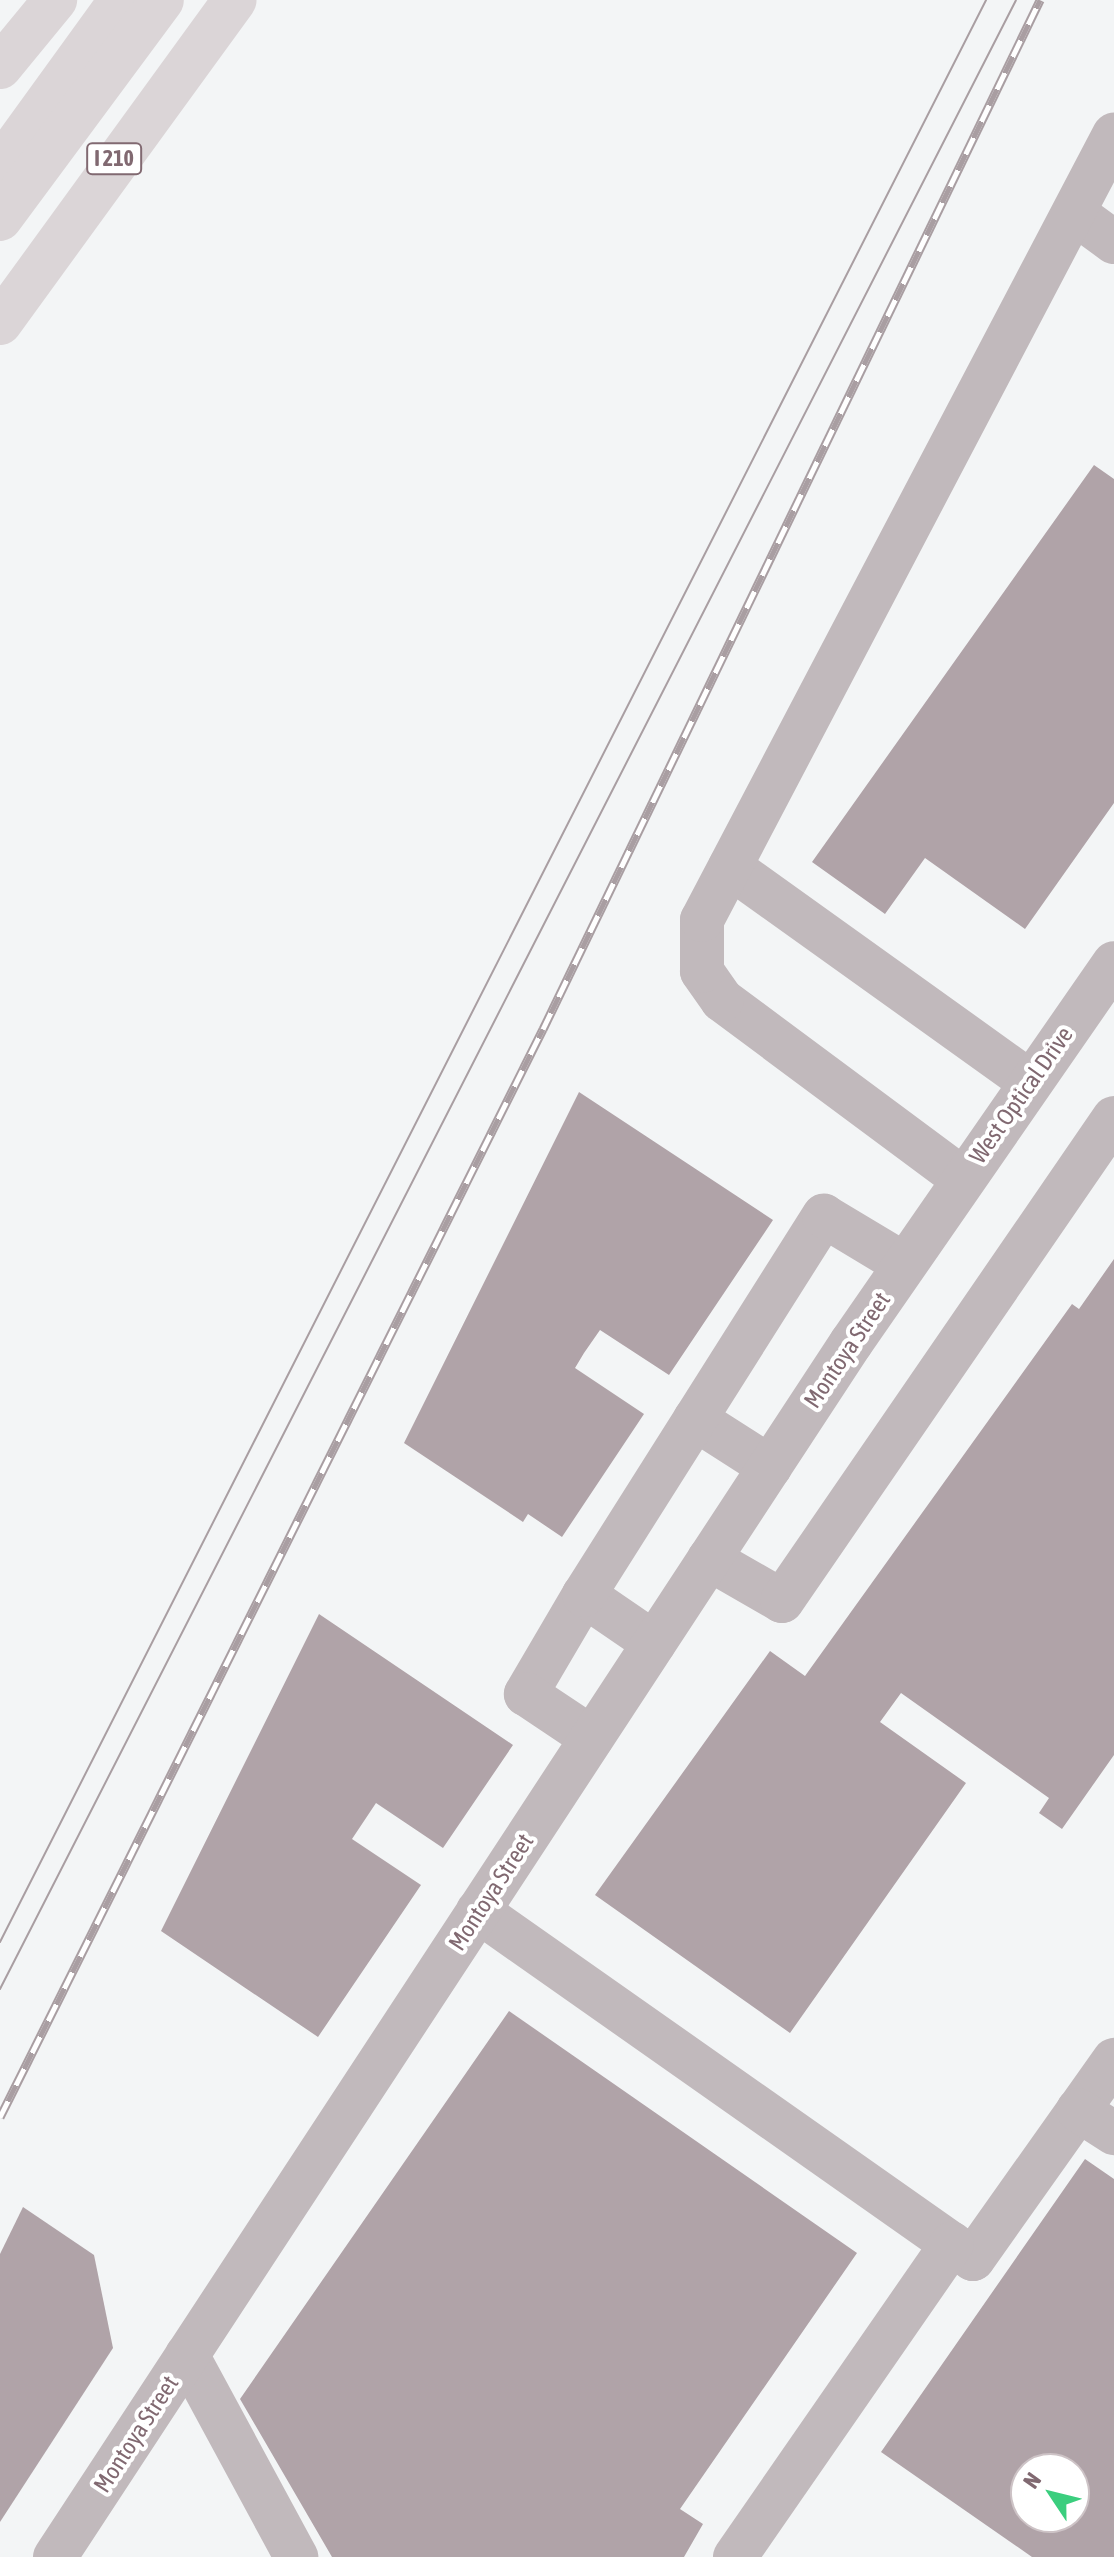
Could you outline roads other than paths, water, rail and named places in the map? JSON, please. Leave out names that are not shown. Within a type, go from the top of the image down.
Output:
[{"type":"highway","points":[[0,67],[55,0]]},
{"type":"highway","points":[[0,167],[121,0]]},
{"type":"highway","points":[[0,219],[162,0]]},
{"type":"highway","name":"I 210","points":[[0,323],[235,0]]},
{"type":"street","points":[[963,1179],[722,1000],[702,971],[702,920],[1077,215],[1114,135]]},
{"type":"street","points":[[1077,215],[1114,242]]},
{"type":"street","points":[[730,867],[1030,1082]]},
{"type":"street","name":"West Optical Drive","points":[[929,1227],[1114,963]]},
{"type":"street","points":[[709,1559],[782,1601],[1114,1118]]},
{"type":"street","points":[[592,1738],[526,1694],[584,1595],[824,1216],[904,1264]]},
{"type":"street","name":"Montoya Street","points":[[55,2557],[929,1227]]},
{"type":"street","points":[[695,1419],[770,1467]]},
{"type":"street","points":[[584,1595],[654,1643]]},
{"type":"street","points":[[478,1911],[973,2259],[1114,2060]]},
{"type":"street","points":[[1078,2110],[1114,2133]]},
{"type":"street","points":[[735,2557],[952,2244]]},
{"type":"street","points":[[187,2355],[296,2557]]},
{"type":"tram line","points":[[0,1942],[986,0]]},
{"type":"tram line","points":[[0,1989],[1016,0]]},
{"type":"railway","points":[[0,2117],[543,1029],[1040,0]]}]
